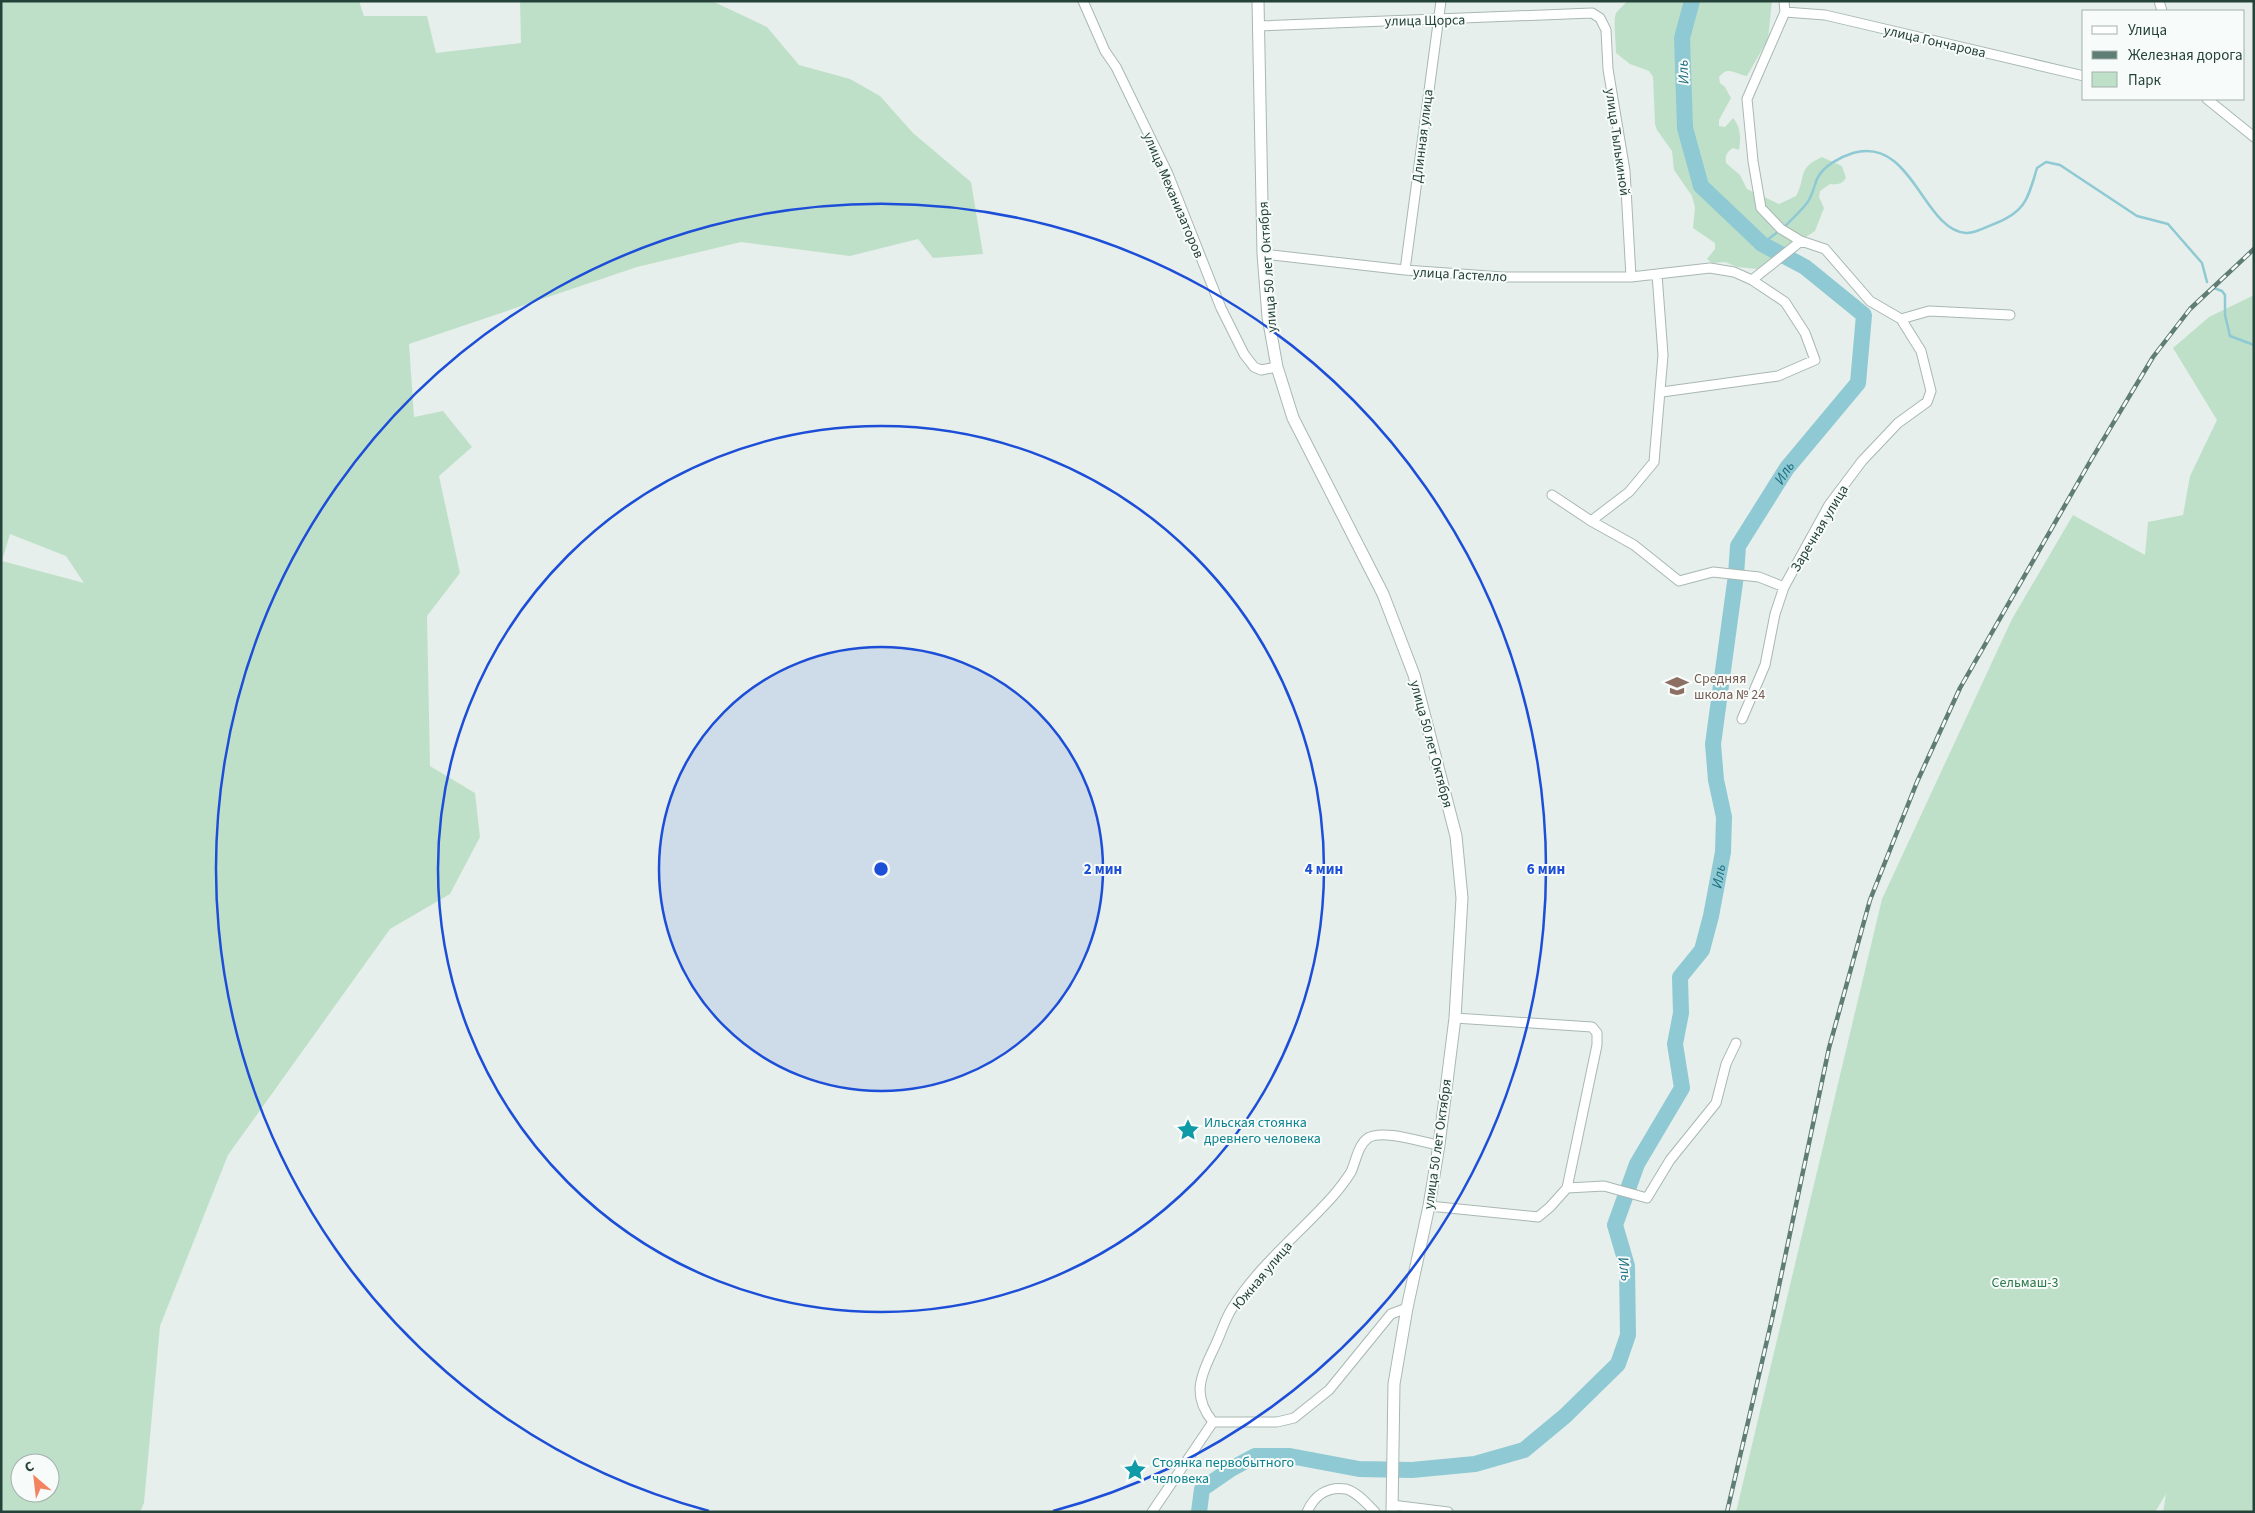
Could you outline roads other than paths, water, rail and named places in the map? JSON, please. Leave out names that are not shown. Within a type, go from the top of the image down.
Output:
[{"type":"street","name":"улица Механизаторов","points":[[1083,1],[1105,51],[1116,68],[1168,174],[1221,308],[1244,354],[1254,367],[1261,370],[1277,367]]},
{"type":"street","name":"улица 50 лет Октября","points":[[1258,1],[1263,254],[1268,317],[1277,367],[1293,418],[1383,594],[1414,674],[1456,836],[1462,898],[1455,1018],[1439,1145],[1394,1384],[1395,1418],[1392,1504]]},
{"type":"street","name":"Длинная улица","points":[[1405,270],[1440,1]]},
{"type":"street","name":"Заречная улица","points":[[1742,719],[1765,665],[1775,614],[1784,587],[1829,505],[1862,461],[1898,423],[1927,402],[1931,391],[1921,351],[1901,319],[1870,301],[1825,249],[1800,240],[1781,230],[1761,208],[1753,161],[1747,99],[1785,12],[1784,1]]},
{"type":"street","name":"улица Гончарова","points":[[1785,12],[1825,15],[2082,76]]},
{"type":"street","name":"улица Щорса","points":[[1258,26],[1592,13]]},
{"type":"street","name":"улица Тылькиной","points":[[1592,13],[1600,18],[1606,30],[1608,69],[1625,171],[1631,277]]},
{"type":"street","points":[[2208,100],[2254,138]]},
{"type":"street","points":[[1752,280],[1800,240]]},
{"type":"street","name":"улица Гастелло","points":[[1263,254],[1405,270],[1504,277],[1631,277],[1710,268],[1734,272],[1752,280],[1784,302],[1805,333],[1815,360],[1778,376],[1662,392]]},
{"type":"street","points":[[1591,521],[1629,492],[1654,462],[1657,411],[1662,392],[1663,355],[1657,274]]},
{"type":"street","points":[[1901,319],[1929,311],[2010,315]]},
{"type":"street","points":[[1552,495],[1591,521],[1634,545],[1679,581],[1714,572],[1760,577],[1784,587]]},
{"type":"street","points":[[1429,1206],[1538,1217],[1550,1207],[1567,1188],[1597,1045],[1596,1033],[1592,1027],[1455,1018]]},
{"type":"street","points":[[1567,1188],[1604,1186],[1647,1198],[1670,1160],[1716,1103],[1726,1064],[1736,1043]]},
{"type":"street","name":"Южная улица","points":[[1213,1422],[1200,1399],[1199,1387],[1203,1372],[1232,1310],[1261,1272],[1334,1195],[1350,1172],[1362,1145],[1368,1138],[1379,1134],[1395,1135],[1439,1145]]},
{"type":"street","points":[[1152,1512],[1213,1422],[1277,1422],[1294,1418],[1329,1390],[1391,1314],[1407,1308]]},
{"type":"street","points":[[1307,1512],[1312,1500],[1327,1490],[1346,1489],[1361,1498],[1375,1512]]},
{"type":"street","points":[[1392,1504],[1448,1512]]},
{"type":"waterway","name":"Иль","points":[[1199,1512],[1202,1489],[1231,1469],[1255,1456],[1290,1456],[1359,1469],[1412,1470],[1475,1464],[1524,1450],[1565,1416],[1618,1364],[1628,1335],[1627,1266],[1615,1225],[1637,1164],[1682,1088],[1675,1044],[1681,1013],[1680,977],[1702,950],[1711,916],[1723,852],[1724,817],[1716,780],[1713,744],[1736,575],[1738,546],[1787,468],[1858,383],[1864,315],[1805,267],[1762,244],[1701,186],[1685,128],[1682,38],[1692,1]]},
{"type":"waterway","points":[[1783,228],[1809,201],[1817,179],[1823,170],[1837,160],[1853,153],[1873,151],[1890,158],[1903,170],[1939,217],[1951,228],[1966,233],[2005,219],[2019,209],[2028,196],[2037,168],[2046,162],[2060,165],[2137,216],[2168,224],[2202,263],[2207,282]]},
{"type":"waterway","points":[[1762,244],[1779,231]]},
{"type":"waterway","points":[[2214,288],[2222,291],[2225,295],[2225,315],[2230,336],[2254,345]]},
{"type":"railway","points":[[1727,1512],[1772,1319],[1829,1048],[1870,900],[1917,782],[1960,688],[2091,460],[2153,357],[2190,309],[2254,249]]},
{"type":"place","name":"Средняя школа № 24","points":[[1677,686]]},
{"type":"place","name":"Ильская стоянка древнего человека","points":[[1188,1130]]},
{"type":"place","name":"Стоянка первобытного человека","points":[[1135,1470]]},
{"type":"park label","name":"Сельмаш-3","points":[[2025,1282]]}]
